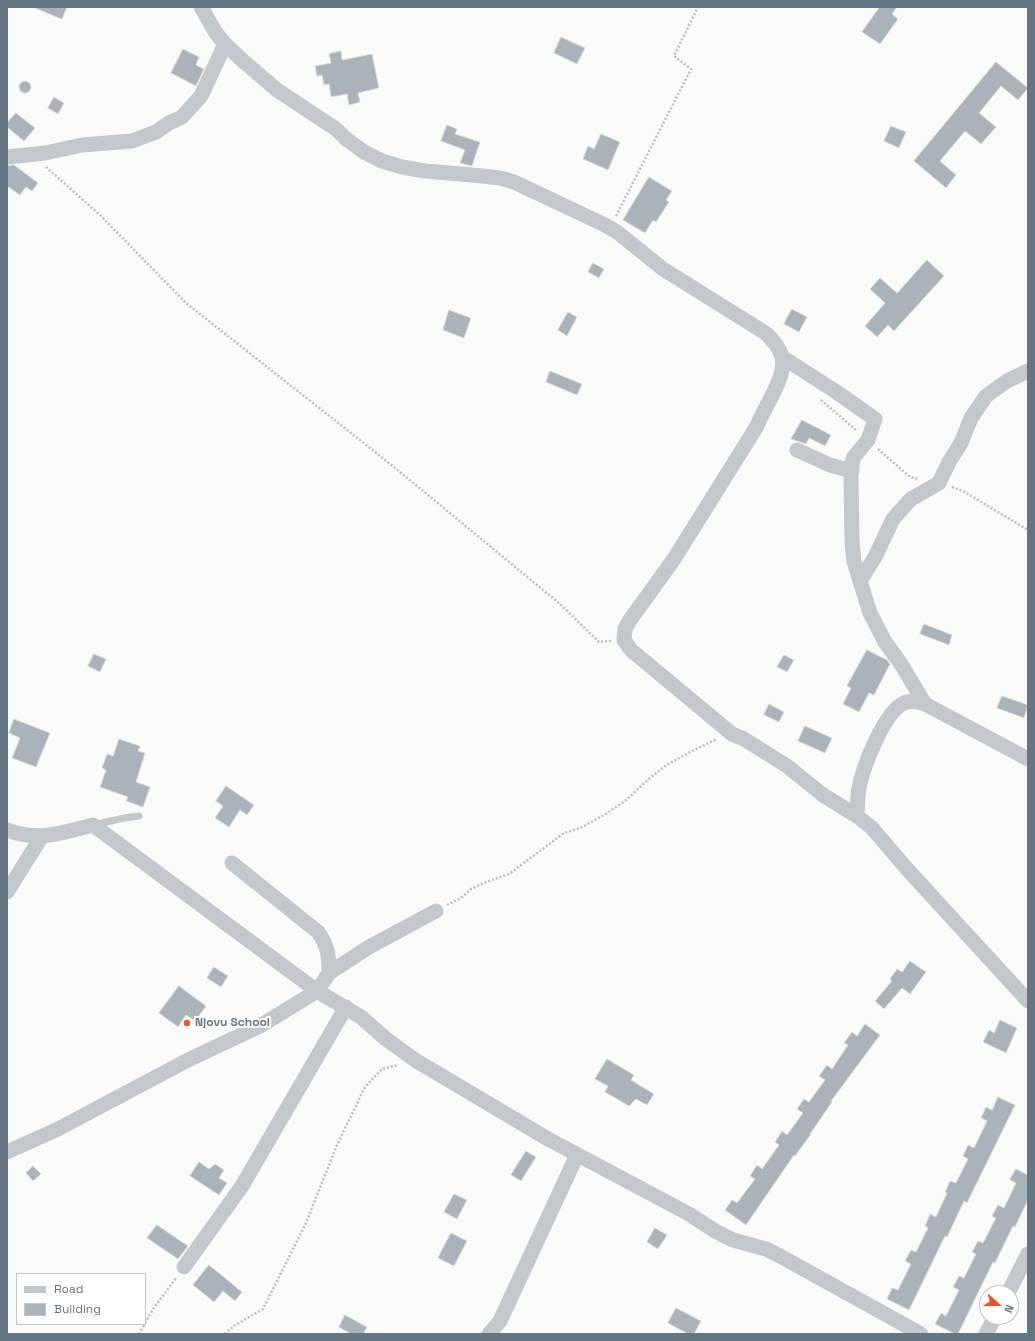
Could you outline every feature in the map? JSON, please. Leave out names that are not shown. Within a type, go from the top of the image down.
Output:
[{"type":"street","points":[[201,7],[216,34],[277,90],[336,129],[345,138],[364,152],[382,161],[402,167],[500,178],[514,182],[610,228],[663,269],[767,334],[776,345],[782,356],[783,369],[779,381],[761,415],[757,426],[674,559],[630,620],[625,629],[624,640],[631,650],[732,734],[749,742],[787,766],[823,795],[858,816],[872,828],[907,869],[1028,1001]]},
{"type":"street","points":[[7,157],[45,153],[82,145],[132,141],[156,132],[169,123],[182,117],[201,96],[226,44]]},
{"type":"street","points":[[782,356],[875,419],[868,440],[853,458],[852,542],[854,561],[870,613],[885,642],[901,664],[925,704]]},
{"type":"street","points":[[860,581],[875,557],[893,519],[911,499],[939,483],[949,462],[961,443],[971,418],[986,396],[1007,381],[1028,371]]},
{"type":"street","points":[[797,450],[830,465],[852,471]]},
{"type":"street","points":[[858,816],[859,789],[865,766],[874,744],[896,707],[906,702],[915,701],[925,704],[1028,759]]},
{"type":"street","points":[[7,830],[30,836],[42,836],[93,825],[318,991],[361,1017],[386,1039],[414,1060],[577,1155],[689,1214],[715,1231],[732,1240],[766,1249],[921,1334]]},
{"type":"street","points":[[7,892],[42,836]]},
{"type":"street","points":[[7,1152],[58,1129],[188,1060],[260,1026],[318,991],[328,973],[329,959],[324,941],[318,932],[232,863]]},
{"type":"street","points":[[328,973],[369,947],[436,911]]},
{"type":"street","points":[[184,1267],[242,1186],[346,1007]]},
{"type":"street","points":[[490,1334],[500,1321],[577,1155]]},
{"type":"street","points":[[1012,1285],[1028,1254]]},
{"type":"street","points":[[986,1334],[991,1325]]},
{"type":"lane","points":[[93,825],[139,816]]},
{"type":"path","points":[[610,228],[691,69],[674,56],[698,7]]},
{"type":"path","points":[[33,154],[100,216],[186,303],[394,467],[560,604],[599,642],[624,640]]},
{"type":"path","points":[[819,398],[910,477],[939,483],[963,491],[1028,530]]},
{"type":"path","points":[[436,911],[461,898],[471,889],[509,874],[564,833],[580,828],[604,815],[625,801],[665,766],[706,744],[732,734]]},
{"type":"path","points":[[226,1334],[234,1326],[263,1309],[306,1223],[337,1145],[365,1087],[382,1069],[414,1060]]},
{"type":"path","points":[[146,1322],[153,1309],[184,1267]]},
{"type":"path","points":[[139,1334],[144,1325]]},
{"type":"building","points":[[33,7],[67,7],[62,19]]},
{"type":"building","points":[[880,7],[897,7],[892,14],[898,19],[880,44],[862,32]]},
{"type":"building","points":[[561,37],[585,48],[577,64],[554,53]]},
{"type":"building","points":[[183,49],[199,57],[196,65],[204,69],[196,86],[171,73]]},
{"type":"building","points":[[341,51],[342,60],[372,54],[379,88],[358,93],[360,102],[349,105],[347,94],[331,97],[329,84],[324,85],[322,75],[317,76],[315,66],[331,63],[329,54]]},
{"type":"building","points":[[996,62],[1028,88],[1018,100],[1001,86],[979,113],[996,127],[981,144],[965,131],[940,161],[956,175],[946,188],[914,161]]},
{"type":"building","points":[[27,81],[30,82],[30,92],[23,93],[20,92],[19,85],[20,82]]},
{"type":"building","points":[[54,97],[64,103],[58,114],[48,108]]},
{"type":"building","points":[[16,113],[35,128],[24,141],[7,127],[7,123]]},
{"type":"building","points":[[447,125],[457,129],[455,134],[480,142],[472,166],[460,163],[465,150],[441,141]]},
{"type":"building","points":[[891,126],[906,132],[899,148],[884,141]]},
{"type":"building","points":[[601,134],[620,142],[608,170],[583,159],[588,146],[594,149]]},
{"type":"building","points":[[14,165],[38,183],[32,191],[26,187],[20,195],[7,186],[7,166]]},
{"type":"building","points":[[649,177],[672,191],[666,200],[669,202],[656,222],[653,220],[645,233],[623,220]]},
{"type":"building","points":[[927,260],[944,276],[894,331],[888,325],[877,337],[865,326],[885,303],[870,289],[880,278],[897,293]]},
{"type":"building","points":[[593,263],[604,269],[599,278],[588,272]]},
{"type":"building","points":[[792,309],[807,317],[799,332],[784,324]]},
{"type":"building","points":[[449,310],[471,318],[464,338],[443,330]]},
{"type":"building","points":[[568,312],[577,317],[567,336],[558,330]]},
{"type":"building","points":[[550,371],[582,384],[577,395],[546,382]]},
{"type":"building","points":[[802,420],[831,435],[825,446],[809,438],[806,444],[791,439]]},
{"type":"building","points":[[924,624],[952,635],[949,645],[920,634]]},
{"type":"building","points":[[867,650],[887,660],[890,664],[874,695],[869,693],[859,712],[843,704],[851,688],[847,686]]},
{"type":"building","points":[[94,654],[106,659],[100,672],[88,666]]},
{"type":"building","points":[[784,655],[794,660],[787,672],[777,667]]},
{"type":"building","points":[[1002,696],[1028,705],[1024,718],[997,708]]},
{"type":"building","points":[[769,704],[784,712],[779,722],[764,715]]},
{"type":"building","points":[[14,719],[50,733],[36,767],[12,758],[20,738],[9,733]]},
{"type":"building","points":[[805,726],[832,738],[825,753],[798,741]]},
{"type":"building","points":[[119,739],[140,746],[138,751],[145,753],[136,782],[150,787],[143,807],[126,801],[128,797],[100,787],[106,770],[102,768],[107,754],[113,756]]},
{"type":"building","points":[[226,786],[254,805],[247,815],[240,810],[229,827],[215,818],[223,806],[216,801]]},
{"type":"building","points":[[910,961],[926,972],[910,994],[902,988],[884,1009],[875,1001],[892,981],[890,979],[897,969],[902,972]]},
{"type":"building","points":[[214,967],[228,976],[221,987],[207,978]]},
{"type":"building","points":[[179,986],[206,1006],[195,1021],[186,1015],[178,1027],[159,1013]]},
{"type":"building","points":[[1000,1020],[1017,1028],[1006,1053],[983,1042],[989,1030],[994,1033]]},
{"type":"building","points":[[865,1024],[880,1035],[831,1101],[832,1102],[811,1134],[795,1156],[794,1155],[746,1225],[725,1210],[732,1200],[737,1203],[755,1179],[750,1176],[757,1165],[762,1169],[779,1145],[775,1142],[782,1131],[787,1135],[803,1113],[797,1109],[804,1099],[809,1102],[825,1080],[819,1076],[827,1065],[832,1069],[848,1045],[844,1043],[852,1032],[857,1036]]},
{"type":"building","points":[[607,1059],[634,1075],[631,1080],[654,1094],[647,1105],[636,1099],[629,1106],[605,1092],[608,1086],[595,1079]]},
{"type":"building","points":[[998,1097],[1015,1105],[967,1203],[964,1201],[947,1237],[945,1236],[909,1310],[887,1299],[892,1288],[898,1290],[911,1264],[905,1261],[911,1250],[916,1252],[928,1228],[925,1226],[930,1214],[936,1217],[947,1193],[945,1192],[950,1181],[956,1183],[968,1159],[963,1156],[968,1145],[974,1148],[987,1121],[981,1118],[986,1107],[992,1110]]},
{"type":"building","points":[[526,1151],[536,1157],[521,1181],[511,1175]]},
{"type":"building","points":[[199,1162],[209,1169],[215,1164],[224,1170],[219,1178],[227,1183],[219,1195],[190,1176]]},
{"type":"building","points":[[33,1166],[41,1174],[33,1181],[26,1173]]},
{"type":"building","points":[[1016,1169],[1028,1175],[1028,1200],[1015,1227],[1013,1226],[995,1263],[993,1262],[982,1285],[979,1285],[979,1291],[958,1334],[955,1334],[935,1324],[941,1313],[946,1316],[959,1290],[953,1287],[959,1276],[964,1278],[976,1254],[972,1252],[978,1241],[983,1243],[996,1218],[992,1216],[998,1205],[1004,1208],[1016,1183],[1010,1180]]},
{"type":"building","points":[[454,1194],[467,1200],[457,1219],[444,1212]]},
{"type":"building","points":[[157,1225],[188,1246],[178,1259],[147,1238]]},
{"type":"building","points":[[655,1228],[667,1235],[658,1249],[647,1242]]},
{"type":"building","points":[[451,1233],[467,1241],[454,1266],[438,1258]]},
{"type":"building","points":[[209,1265],[242,1292],[235,1301],[223,1291],[214,1302],[193,1285]]},
{"type":"building","points":[[676,1308],[701,1321],[694,1334],[688,1334],[668,1323]]},
{"type":"building","points":[[345,1315],[367,1327],[363,1334],[351,1334],[339,1327]]},
{"type":"place","name":"Njovu School","points":[[187,1023]]}]
